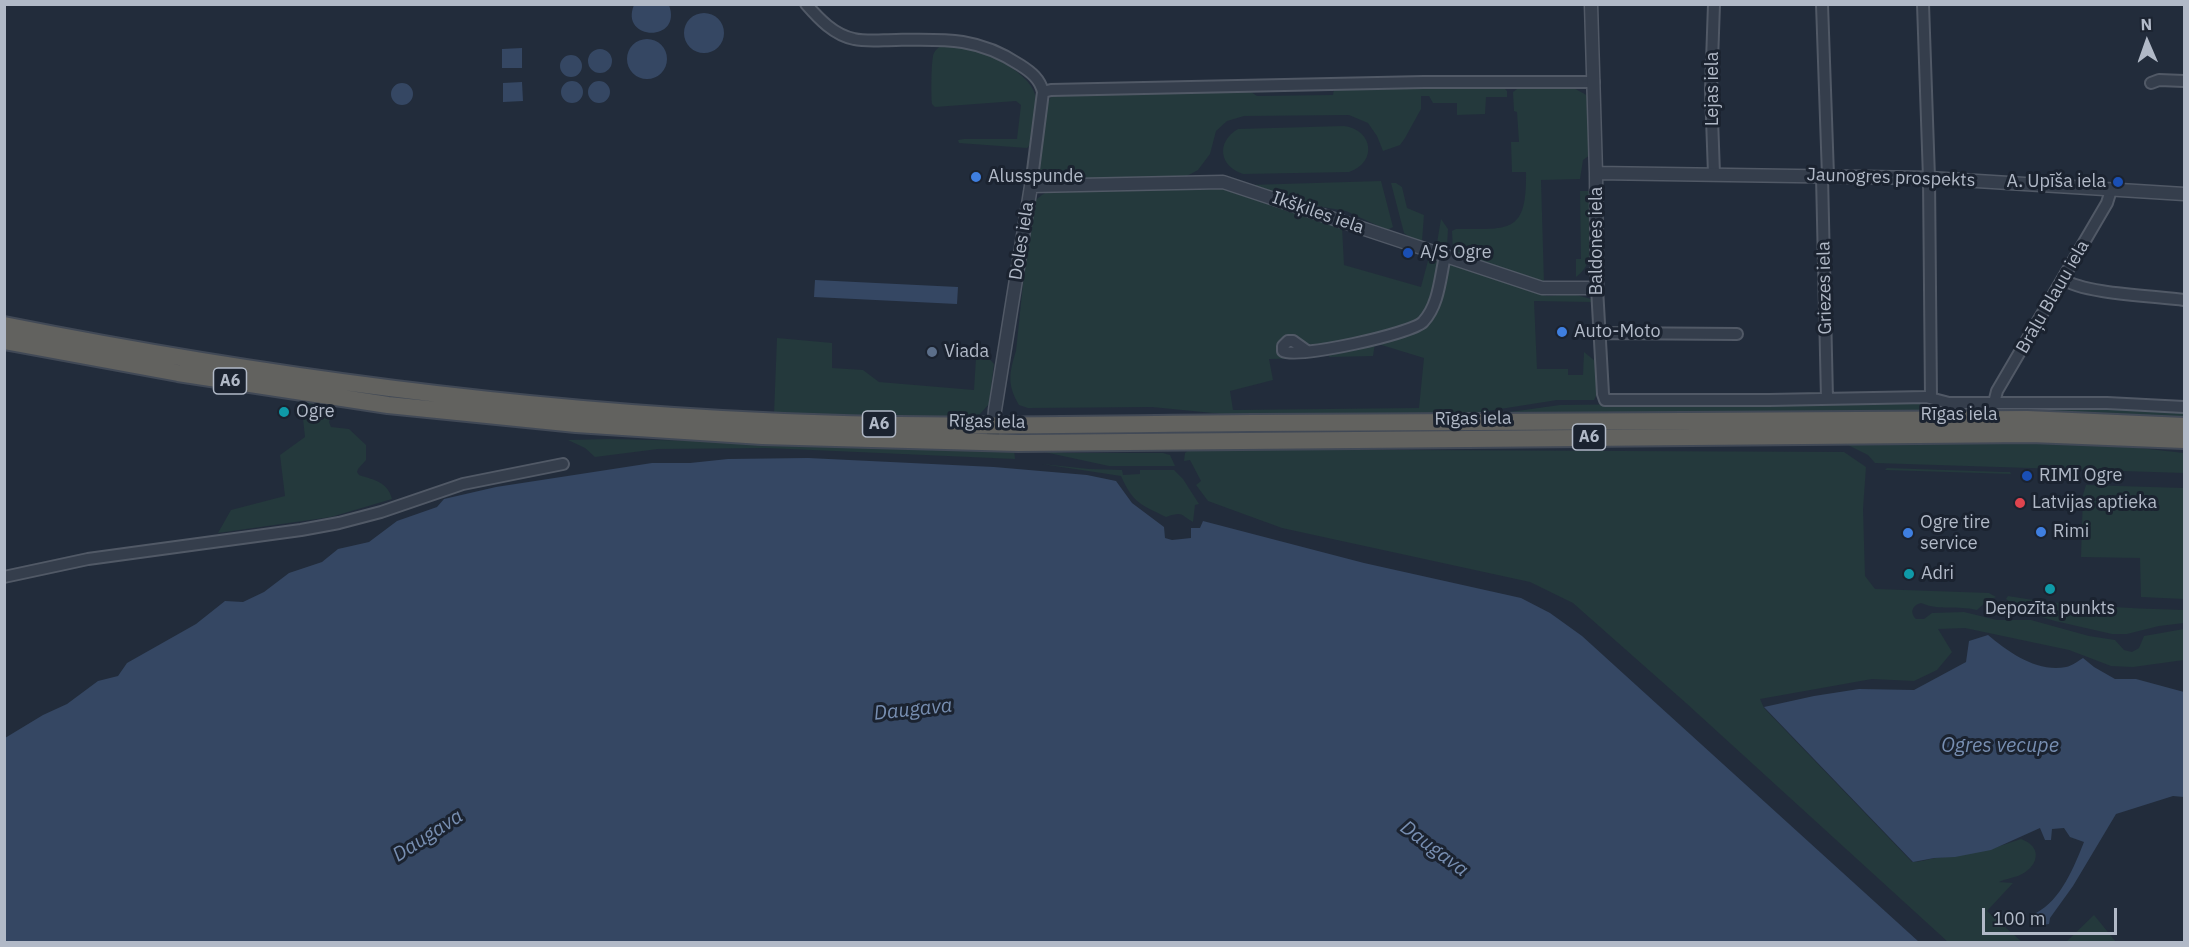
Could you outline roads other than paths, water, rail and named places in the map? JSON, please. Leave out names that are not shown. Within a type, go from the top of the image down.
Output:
[{"type":"highway","name":"A6","points":[[4,325],[184,358],[438,395],[763,429]]},
{"type":"highway","name":"A6","points":[[4,341],[178,373],[388,405],[576,424],[763,429]]},
{"type":"highway","name":"Rīgas iela","points":[[993,434],[2027,419],[2184,426]]},
{"type":"highway","name":"Rīgas iela","points":[[763,429],[993,434],[2019,434],[2184,440]]},
{"type":"street","points":[[806,4],[832,30],[855,39],[957,39],[986,46],[1035,75],[1043,92],[1424,82],[1594,82]]},
{"type":"street","name":"Baldones iela","points":[[1591,4],[1597,288],[1605,400],[1827,399]]},
{"type":"street","name":"Lejas iela","points":[[1714,4],[1711,90],[1714,174]]},
{"type":"street","name":"Griezes iela","points":[[1822,4],[1827,399]]},
{"type":"street","points":[[1923,4],[1929,178],[1931,398]]},
{"type":"street","points":[[2151,83],[2159,80],[2184,81]]},
{"type":"street","name":"Doles iela","points":[[993,434],[994,410],[1031,186],[1043,92]]},
{"type":"street","name":"Jaunogres prospekts","points":[[1596,173],[1929,178],[2184,194]]},
{"type":"street","name":"Ikšķiles iela","points":[[1031,186],[1223,182],[1542,288],[1597,288]]},
{"type":"street","name":"Brāļu Blauu iela","points":[[1994,403],[1997,391],[2107,203],[2111,190]]},
{"type":"street","points":[[1307,351],[1339,347],[1420,325],[1433,306],[1445,256]]},
{"type":"street","points":[[2063,279],[2069,284],[2086,289],[2184,300]]},
{"type":"street","points":[[1599,333],[1737,334]]},
{"type":"street","name":"Rīgas iela","points":[[1827,399],[1931,398],[1949,403],[2107,403],[2184,407]]},
{"type":"street","points":[[4,577],[88,559],[339,523],[381,512],[463,484],[563,464]]},
{"type":"water","points":[[634,5],[669,5],[671,17],[667,26],[651,33],[642,31],[635,26],[632,17]]},
{"type":"water","points":[[704,13],[718,19],[724,33],[718,47],[704,53],[690,47],[684,33],[690,19]]},
{"type":"water","points":[[647,39],[661,45],[667,59],[661,73],[647,79],[633,73],[627,59],[633,45]]},
{"type":"water","points":[[522,48],[522,68],[502,68],[502,49]]},
{"type":"water","points":[[595,49],[605,49],[612,56],[612,66],[605,73],[595,73],[588,66],[588,56]]},
{"type":"water","points":[[571,55],[579,58],[582,66],[579,74],[571,77],[563,74],[560,66],[563,58]]},
{"type":"water","points":[[572,81],[580,84],[583,92],[580,100],[572,103],[564,100],[561,92],[564,84]]},
{"type":"water","points":[[599,81],[607,84],[610,92],[607,100],[599,103],[591,100],[588,92],[591,84]]},
{"type":"water","points":[[522,82],[523,101],[503,102],[503,83]]},
{"type":"water","points":[[402,83],[410,86],[413,94],[410,102],[402,105],[394,102],[391,94],[394,86]]},
{"type":"water","points":[[815,280],[958,287],[957,304],[814,297]]},
{"type":"water","name":"Daugava","points":[[808,458],[994,467],[1087,475],[1116,481],[1132,503],[1164,527],[1165,538],[1172,540],[1191,538],[1191,528],[1200,528],[1203,521],[1364,563],[1521,598],[1550,613],[1582,636],[1919,942],[5,942],[5,738],[43,715],[67,704],[98,681],[118,676],[127,663],[196,624],[225,601],[243,602],[264,592],[289,573],[322,562],[338,549],[369,542],[397,521],[437,507],[444,499],[496,487],[652,463]]},
{"type":"water","name":"Ogres vecupe","points":[[1988,635],[2014,654],[2034,664],[2055,668],[2066,667],[2083,658],[2115,679],[2136,679],[2184,692],[2184,797],[2173,796],[2116,814],[2073,886],[2050,918],[2049,924],[2042,925],[2035,918],[2036,913],[2053,900],[2060,891],[2084,842],[2070,837],[2064,828],[2052,829],[2051,840],[2045,840],[2040,828],[1991,850],[1913,862],[1764,707],[1859,689],[1914,690],[1966,662],[1969,641]]},
{"type":"place","name":"Alusspunde","points":[[976,177]]},
{"type":"place","name":"A. Upīša iela","points":[[2118,182]]},
{"type":"place","name":"A/S Ogre","points":[[1408,253]]},
{"type":"place","name":"Auto-Moto","points":[[1562,332]]},
{"type":"place","name":"Viada","points":[[932,352]]},
{"type":"place","name":"Ogre","points":[[284,412]]},
{"type":"place","name":"RIMI Ogre","points":[[2027,476]]},
{"type":"place","name":"Latvijas aptieka","points":[[2020,503]]},
{"type":"place","name":"Rimi","points":[[2041,532]]},
{"type":"place","name":"Ogre tire service","points":[[1908,533]]},
{"type":"place","name":"Adri","points":[[1909,574]]},
{"type":"place","name":"Depozīta punkts","points":[[2050,589]]}]
